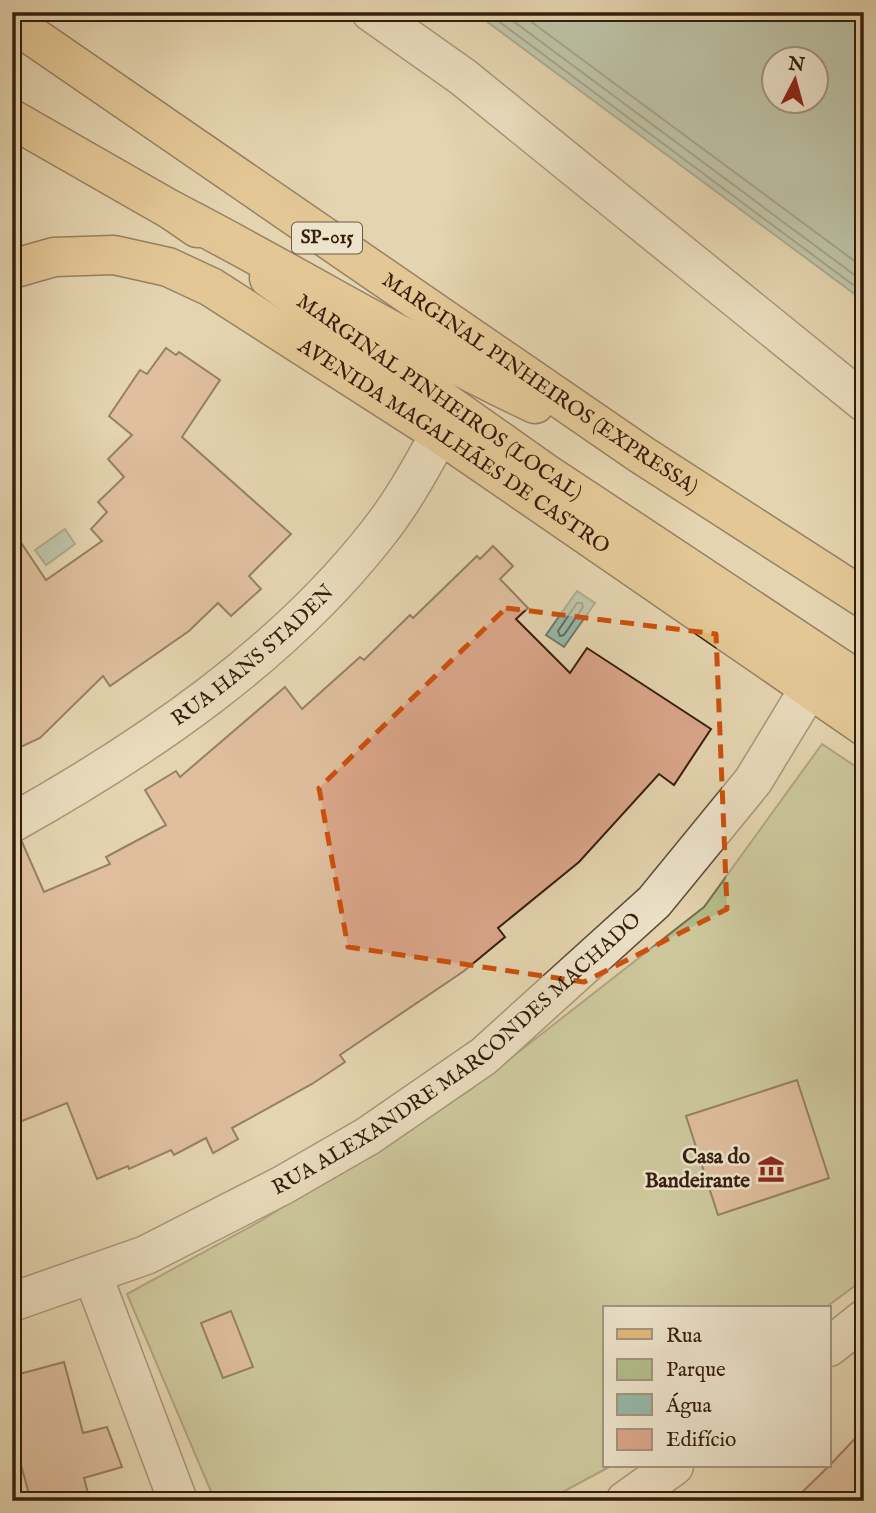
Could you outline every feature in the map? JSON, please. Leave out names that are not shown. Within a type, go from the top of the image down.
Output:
[{"type":"main road","name":"MARGINAL PINHEIROS (EXPRESSA)","points":[[12,22],[642,455],[864,598]]},
{"type":"main road","name":"MARGINAL PINHEIROS (LOCAL)","points":[[12,118],[172,210],[544,472],[864,684]]},
{"type":"main road","points":[[172,210],[280,266],[484,380],[642,455]]},
{"type":"main road","name":"AVENIDA MAGALHÃES DE CASTRO","points":[[12,270],[54,257],[114,255],[168,267],[211,287],[440,434],[864,726]]},
{"type":"street","points":[[371,12],[463,77],[864,402]]},
{"type":"street","name":"RUA HANS STADEN","points":[[12,823],[91,778],[218,690],[332,587],[379,532],[440,434]]},
{"type":"street","name":"RUA ALEXANDRE MARCONDES MACHADO","points":[[12,1302],[93,1276],[146,1255],[283,1185],[368,1136],[484,1056],[654,902],[753,781],[810,689]]},
{"type":"street","points":[[93,1276],[178,1501]]},
{"type":"street","points":[[830,1346],[864,1319]]},
{"type":"street","points":[[625,1501],[671,1468]]},
{"type":"highlighted area","points":[[506,608],[716,634],[727,909],[584,982],[348,947],[319,788]]},
{"type":"green space","points":[[822,744],[864,772],[864,1279],[828,1306],[603,1306],[603,1468],[607,1468],[546,1501],[215,1501],[127,1294],[259,1222],[470,1090],[704,907]]},
{"type":"water","points":[[474,12],[864,12],[864,301]]},
{"type":"water","points":[[65,529],[75,544],[46,565],[35,550]]},
{"type":"water","points":[[577,591],[595,603],[564,647],[546,635]]},
{"type":"building","points":[[166,348],[176,355],[179,352],[220,380],[182,437],[291,534],[249,576],[261,589],[231,616],[218,603],[189,631],[110,686],[103,676],[40,738],[12,751],[12,529],[46,580],[102,541],[91,529],[107,512],[98,502],[124,477],[108,459],[132,435],[109,416],[140,370],[147,374]]},
{"type":"building","points":[[493,546],[513,566],[500,579],[528,608],[516,619],[570,673],[587,648],[711,729],[674,785],[659,774],[579,862],[498,928],[505,937],[464,971],[340,1055],[345,1062],[312,1084],[232,1128],[238,1139],[213,1153],[206,1138],[174,1155],[171,1150],[129,1169],[128,1166],[97,1179],[67,1103],[12,1125],[12,845],[22,842],[44,892],[110,864],[106,857],[166,825],[145,790],[176,771],[180,777],[285,687],[302,709],[360,657],[364,660],[410,615],[413,618],[477,556],[480,559]]},
{"type":"building","name":"Casa do Bandeirante","points":[[797,1080],[829,1178],[718,1215],[686,1116]]},
{"type":"building","points":[[231,1311],[253,1367],[223,1378],[201,1323]]},
{"type":"building","points":[[64,1362],[83,1433],[107,1427],[122,1467],[84,1478],[90,1501],[31,1501],[12,1433],[12,1376]]},
{"type":"building","points":[[864,1429],[864,1501],[793,1501],[830,1468]]},
{"type":"place","name":"Casa do Bandeirante","points":[[771,1169]]}]
